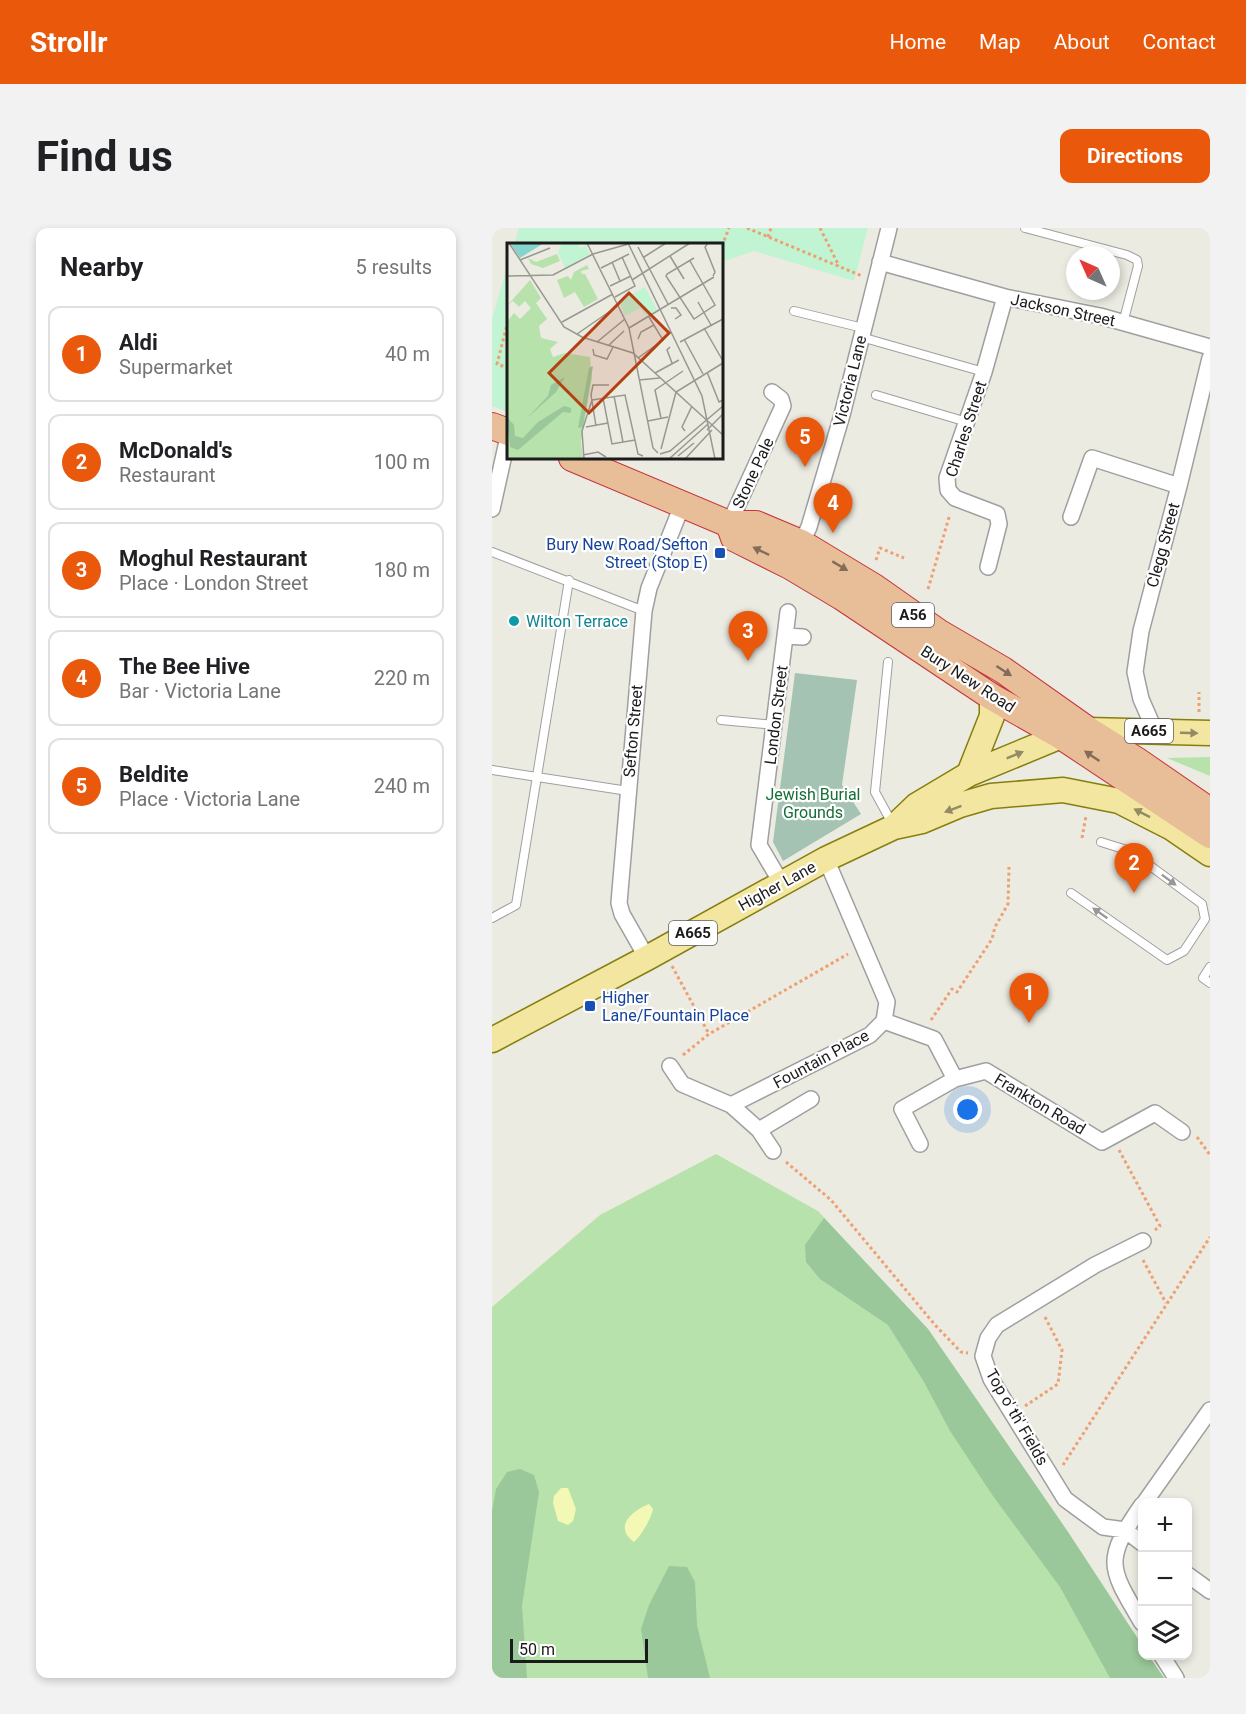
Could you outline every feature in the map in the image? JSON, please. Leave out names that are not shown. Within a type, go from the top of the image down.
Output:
[{"type":"highway","points":[[492,426],[507,432]]},
{"type":"highway","name":"Bury New Road","points":[[574,459],[729,524],[756,524],[801,543],[874,587],[938,632],[1003,670],[1210,811]]},
{"type":"highway","name":"Bury New Road","points":[[729,524],[734,538],[790,566],[842,597],[992,697],[1061,735],[1210,836]]},
{"type":"main road","points":[[969,774],[992,716],[992,697]]},
{"type":"main road","name":"A665","points":[[1061,735],[1088,730],[1155,731],[1205,724]]},
{"type":"main road","name":"Higher Lane","points":[[492,1040],[826,859],[894,827],[917,805],[969,774],[1061,735]]},
{"type":"main road","points":[[894,827],[922,821],[991,796],[1063,790],[1119,801],[1172,828],[1210,854]]},
{"type":"street","name":"Victoria Lane","points":[[790,566],[809,528],[839,426],[889,228]]},
{"type":"street","name":"Jackson Street","points":[[880,262],[1005,297],[1100,316],[1210,347]]},
{"type":"street","name":"Charles Street","points":[[988,567],[999,524],[997,514],[955,498],[948,490],[947,478],[984,372],[1005,297]]},
{"type":"street","name":"Clegg Street","points":[[1155,731],[1141,699],[1135,672],[1141,631],[1210,358]]},
{"type":"street","name":"Stone Pale","points":[[729,524],[783,406],[781,399],[772,392]]},
{"type":"street","points":[[492,509],[507,442]]},
{"type":"street","points":[[1071,517],[1092,458],[1179,486]]},
{"type":"street","name":"Sefton Street","points":[[647,958],[621,914],[628,791],[644,611],[649,588],[683,503]]},
{"type":"street","name":"London Street","points":[[782,884],[759,845],[788,612]]},
{"type":"street","points":[[785,636],[803,637]]},
{"type":"street","name":"Fountain Place","points":[[731,1106],[870,1035],[884,1021],[887,1002],[826,859]]},
{"type":"street","points":[[884,1021],[934,1039],[955,1078]]},
{"type":"street","points":[[670,1066],[682,1084],[731,1106],[759,1130],[773,1151]]},
{"type":"street","name":"Frankton Road","points":[[920,1144],[902,1109],[955,1078],[986,1071],[1102,1142],[1113,1137]]},
{"type":"street","points":[[759,1130],[811,1099]]},
{"type":"street","points":[[1113,1137],[1155,1113],[1182,1132]]},
{"type":"street","name":"Top o' th' Fields","points":[[1125,1530],[1102,1527],[1065,1499],[991,1378],[983,1356],[988,1338],[998,1325],[1095,1265],[1139,1243]]},
{"type":"street","points":[[1148,1498],[1209,1413]]},
{"type":"street","points":[[1138,1512],[1125,1530],[1117,1547],[1114,1563],[1120,1586],[1138,1615]]},
{"type":"street","points":[[1125,1530],[1138,1539]]},
{"type":"street","points":[[1192,1578],[1210,1591]]},
{"type":"street","points":[[1165,1660],[1176,1678]]},
{"type":"lane","points":[[1025,228],[1137,260],[1138,266],[1123,323]]},
{"type":"lane","points":[[794,311],[984,372]]},
{"type":"lane","points":[[876,395],[967,423]]},
{"type":"lane","points":[[492,552],[644,611]]},
{"type":"lane","points":[[492,918],[516,905],[568,580]]},
{"type":"lane","points":[[888,663],[875,792],[894,827]]},
{"type":"lane","points":[[722,720],[775,724]]},
{"type":"lane","points":[[492,770],[628,791]]},
{"type":"lane","points":[[1071,893],[1167,960],[1184,951],[1205,919],[1202,904],[1193,897],[1130,851],[1101,842]]},
{"type":"lane","points":[[1210,967],[1203,978],[1210,983]]},
{"type":"path","points":[[723,243],[729,228]]},
{"type":"path","points":[[747,228],[875,281]]},
{"type":"path","points":[[768,237],[771,228]]},
{"type":"path","points":[[820,228],[839,267]]},
{"type":"path","points":[[507,325],[497,364],[507,368]]},
{"type":"path","points":[[928,589],[955,498]]},
{"type":"path","points":[[876,560],[880,548],[904,558]]},
{"type":"path","points":[[1199,692],[1205,724]]},
{"type":"path","points":[[1082,838],[1086,812]]},
{"type":"path","points":[[923,1035],[952,989],[957,992],[992,939],[994,927],[1008,904],[1009,867]]},
{"type":"path","points":[[670,1066],[709,1034],[863,945]]},
{"type":"path","points":[[672,965],[709,1034]]},
{"type":"path","points":[[1113,1137],[1160,1226],[1139,1243],[1166,1303]]},
{"type":"path","points":[[773,1151],[831,1200],[935,1325],[961,1352],[983,1356]]},
{"type":"path","points":[[1054,1479],[1210,1237]]},
{"type":"path","points":[[1013,1414],[1058,1384],[1062,1350],[1036,1300]]},
{"type":"shaded area","points":[[519,228],[868,228],[854,281],[754,251],[723,262],[723,243],[514,243]]},
{"type":"shaded area","points":[[507,266],[507,412],[492,406],[492,319]]},
{"type":"shaded area","points":[[1210,757],[1210,776],[1167,758]]},
{"type":"shaded area","points":[[716,1154],[818,1211],[928,1329],[1068,1532],[1138,1639],[1138,1660],[1152,1660],[1164,1678],[492,1678],[492,1307],[600,1215]]},
{"type":"shaded area","points":[[824,1218],[928,1329],[1068,1532],[1138,1639],[1138,1660],[1152,1660],[1164,1678],[1110,1678],[1060,1587],[993,1496],[950,1431],[924,1382],[888,1325],[820,1279],[806,1262],[805,1245]]},
{"type":"shaded area","points":[[520,1469],[534,1475],[539,1492],[522,1606],[527,1678],[492,1678],[492,1511],[496,1489],[507,1472]]},
{"type":"shaded area","points":[[669,1566],[687,1567],[695,1582],[697,1625],[710,1678],[648,1678],[641,1629],[649,1605]]},
{"type":"sand","points":[[561,1488],[568,1488],[576,1509],[573,1521],[568,1525],[558,1521],[553,1503],[554,1496]]},
{"type":"sand","points":[[649,1504],[653,1509],[650,1518],[643,1532],[634,1542],[628,1536],[625,1525],[631,1515]]},
{"type":"green space","name":"Jewish Burial Grounds","points":[[795,673],[857,680],[842,785],[861,814],[783,861],[773,842]]},
{"type":"place","name":"Beldite","points":[[805,467]]},
{"type":"place","name":"The Bee Hive","points":[[833,533]]},
{"type":"place","name":"Bury New Road/Sefton Street (Stop E)","points":[[720,553]]},
{"type":"place","name":"Wilton Terrace","points":[[514,621]]},
{"type":"place","name":"Moghul Restaurant","points":[[748,661]]},
{"type":"place","name":"McDonald's","points":[[1134,893]]},
{"type":"place","name":"Higher Lane/Fountain Place","points":[[590,1006]]},
{"type":"place","name":"Aldi","points":[[1029,1023]]}]
